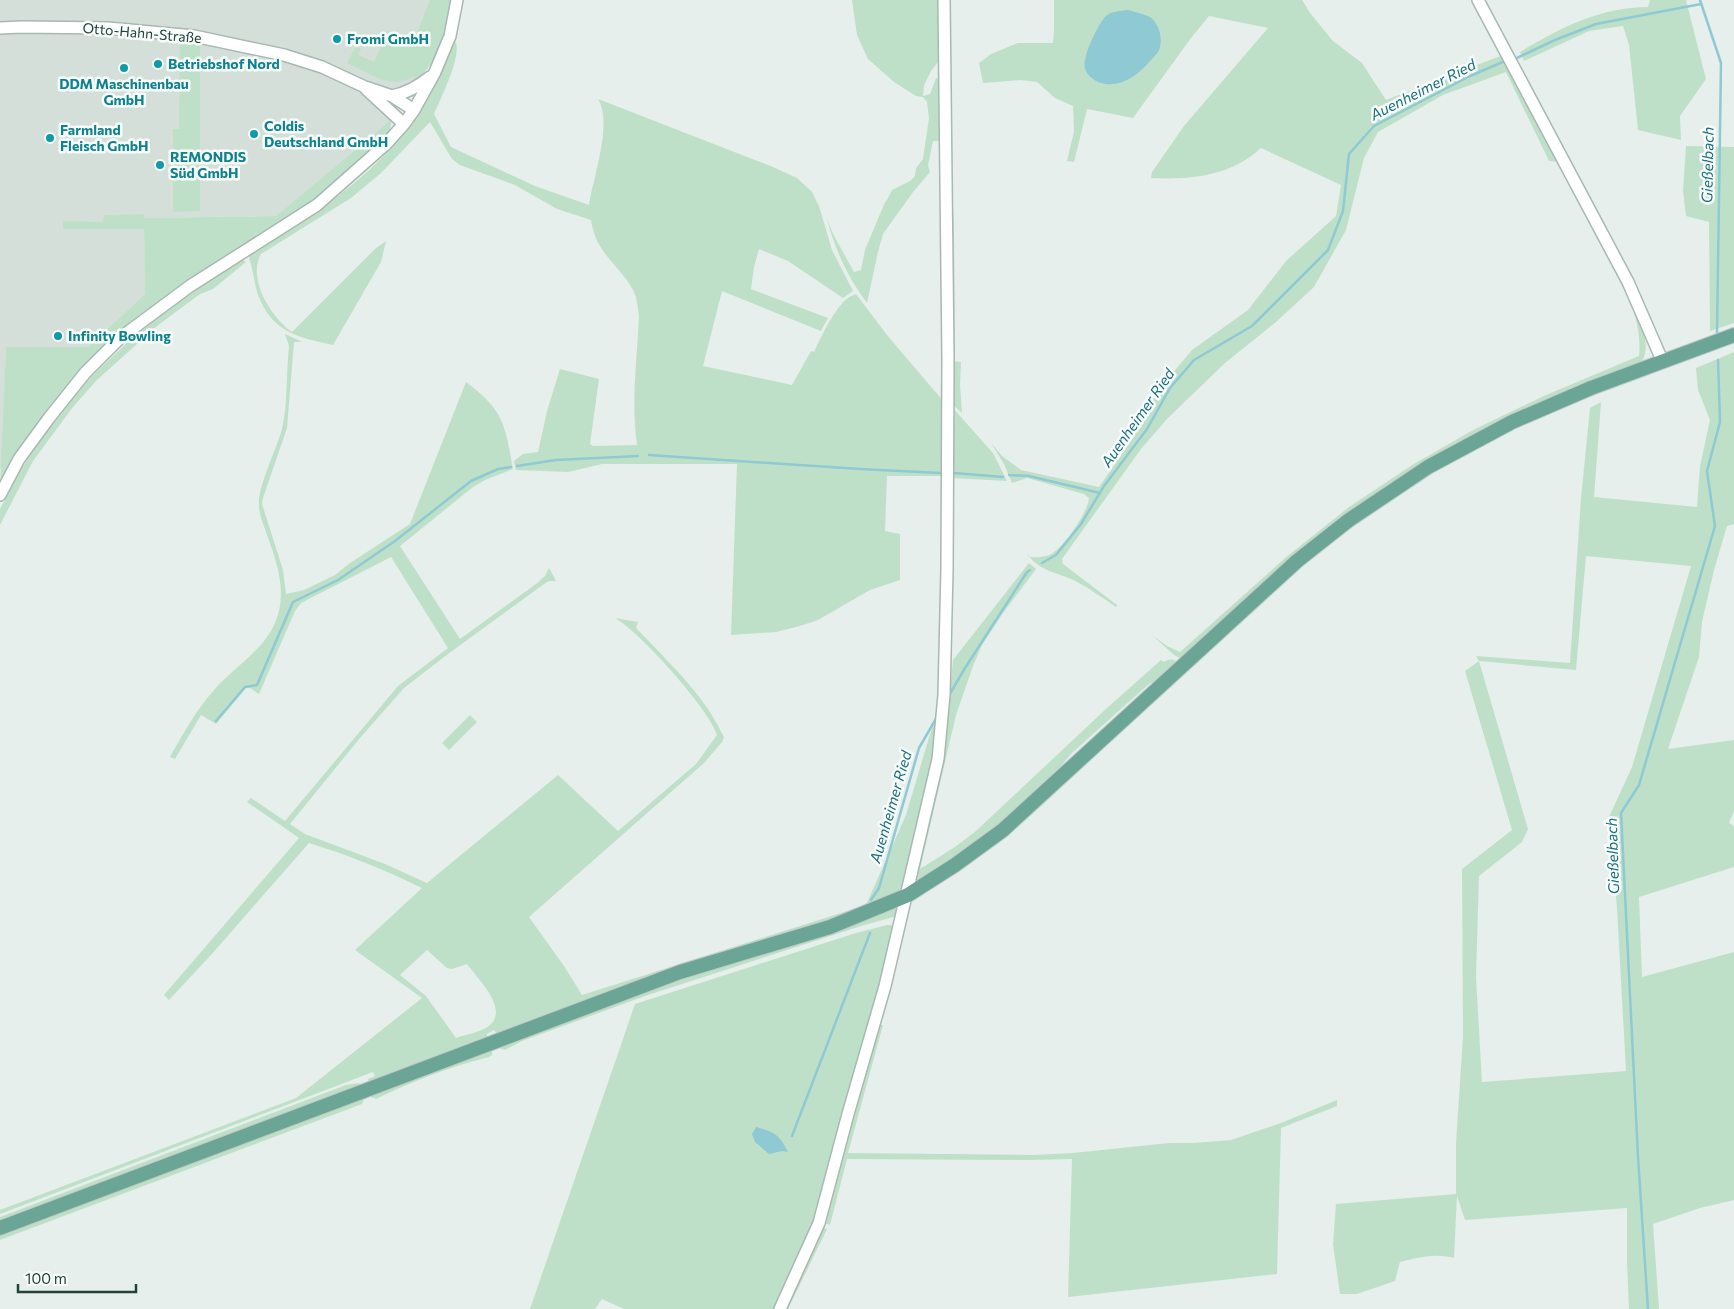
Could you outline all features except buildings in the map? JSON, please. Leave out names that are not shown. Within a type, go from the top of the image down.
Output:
[{"type":"main road","points":[[0,1228],[576,1010],[680,972],[830,927],[908,895],[955,865],[1003,830],[1297,561],[1349,520],[1428,467],[1512,422],[1662,360],[1731,336]]},
{"type":"street","points":[[0,495],[19,459],[49,418],[85,374],[120,338],[190,286],[317,205],[386,144],[414,110],[435,72],[450,36],[456,0]]},
{"type":"street","points":[[780,1309],[819,1223],[885,986],[908,895],[938,759],[944,695],[948,570],[944,0]]},
{"type":"street","points":[[1478,0],[1628,282],[1662,360]]},
{"type":"street","name":"Otto-Hahn-Straße","points":[[0,28],[108,28],[194,36],[284,55],[322,67],[365,88]]},
{"type":"street","points":[[392,96],[402,94],[420,85],[435,72]]},
{"type":"street","points":[[365,88],[392,96],[414,110]]},
{"type":"street","points":[[365,88],[404,124]]},
{"type":"shaded area","points":[[0,0],[444,0],[430,45],[392,119],[276,216],[144,218],[145,294],[88,347],[6,347],[2,466],[0,469]]},
{"type":"green space","points":[[430,0],[453,0],[444,38],[434,60],[408,90],[414,76],[397,82],[389,81],[380,79],[347,63],[355,48],[361,48],[358,55],[374,62],[388,31],[414,41]]},
{"type":"green space","points":[[852,0],[941,0],[942,57],[931,71],[924,85],[923,96],[930,94],[936,78],[943,81],[941,141],[933,141],[928,165],[930,172],[883,234],[867,303],[843,263],[827,219],[854,272],[861,270],[865,250],[885,202],[892,190],[910,181],[915,176],[916,168],[923,159],[929,118],[927,102],[923,97],[916,96],[894,82],[868,59],[857,35]]},
{"type":"green space","points":[[1054,0],[1302,0],[1333,41],[1362,63],[1386,100],[1503,55],[1560,162],[1549,161],[1506,72],[1443,95],[1378,132],[1364,158],[1346,230],[1314,287],[1276,322],[1225,363],[1167,419],[1141,449],[1062,559],[1063,564],[1117,605],[1116,607],[1072,579],[1042,567],[1030,558],[1026,551],[1030,557],[1039,557],[1051,554],[1058,549],[1085,511],[1089,498],[1084,494],[1027,478],[1012,483],[1004,464],[991,443],[1002,456],[1021,470],[1099,487],[1128,445],[1160,388],[1192,350],[1248,310],[1286,261],[1336,216],[1341,185],[1261,148],[1237,165],[1210,174],[1181,178],[1151,178],[1152,172],[1184,126],[1268,28],[1209,16],[1133,118],[1087,109],[1074,162],[1067,161],[1074,132],[1073,106],[1055,98],[1037,82],[1021,80],[983,83],[979,63],[991,54],[1018,43],[1053,43]]},
{"type":"green space","points":[[1650,0],[1686,0],[1706,79],[1680,116],[1681,140],[1638,130],[1629,45],[1623,26],[1589,31],[1524,61],[1520,52],[1581,20],[1613,11],[1648,7]]},
{"type":"green space","points":[[180,41],[200,44],[200,211],[173,212],[173,129],[179,129]]},
{"type":"green space","points":[[456,42],[456,58],[453,68],[434,114],[451,147],[535,186],[589,205],[603,136],[602,109],[598,99],[773,167],[797,178],[812,192],[819,206],[832,250],[853,291],[843,298],[788,261],[759,249],[751,289],[828,318],[821,331],[722,291],[703,366],[792,385],[811,351],[814,352],[837,310],[843,302],[856,294],[887,335],[944,402],[943,476],[887,476],[885,531],[900,534],[900,580],[870,590],[818,620],[800,626],[776,632],[731,635],[737,464],[602,464],[568,472],[516,470],[514,461],[523,454],[538,452],[547,411],[560,369],[599,379],[590,444],[593,446],[637,445],[634,397],[639,317],[636,300],[633,290],[603,250],[594,232],[591,220],[557,209],[515,185],[460,165],[452,159],[430,122],[380,174],[351,198],[261,254],[257,264],[257,275],[263,297],[276,317],[292,332],[376,248],[386,241],[381,262],[333,345],[307,339],[286,331],[270,316],[257,292],[249,258],[251,253],[312,215],[350,187],[385,155],[421,111],[442,72],[450,48]]},
{"type":"green space","points":[[392,119],[390,130],[383,140],[319,197],[173,291],[107,345],[0,487],[6,347],[88,347],[145,294],[144,229],[63,229],[63,221],[103,222],[104,215],[144,214],[144,218],[276,216]]},
{"type":"green space","points":[[1686,146],[1734,147],[1734,323],[1710,331],[1709,222],[1686,216],[1683,191]]},
{"type":"green space","points":[[950,151],[954,227],[955,355],[950,354]]},
{"type":"green space","points":[[1606,249],[1627,288],[1641,321],[1646,350],[1642,361],[1437,458],[1182,659],[1174,655],[1152,635],[1167,646],[1180,652],[1285,558],[1349,507],[1412,465],[1475,429],[1546,395],[1639,356],[1638,328],[1635,314],[1625,287]]},
{"type":"green space","points":[[242,260],[246,262],[213,289],[200,294],[157,326],[97,380],[73,407],[33,461],[0,525],[0,509],[18,474],[46,432],[86,382],[135,335],[165,310]]},
{"type":"green space","points":[[285,334],[302,342],[294,342],[287,428],[262,504],[283,570],[286,594],[304,590],[335,575],[410,524],[466,382],[488,401],[501,419],[508,441],[513,469],[473,487],[400,546],[460,639],[536,584],[545,576],[549,568],[556,581],[549,581],[544,584],[404,688],[360,738],[290,824],[305,834],[385,864],[427,883],[558,775],[618,831],[696,764],[717,735],[712,723],[688,690],[640,638],[615,618],[638,622],[636,628],[692,688],[708,709],[724,737],[704,763],[529,917],[582,995],[866,905],[906,815],[936,714],[940,689],[933,777],[906,890],[871,907],[497,1034],[494,1030],[487,1034],[487,1039],[369,1083],[368,1079],[375,1076],[373,1072],[0,1214],[0,1210],[296,1098],[422,998],[355,950],[422,888],[366,863],[309,843],[169,1000],[164,995],[299,838],[247,802],[251,798],[285,821],[398,686],[448,648],[391,557],[301,603],[295,611],[259,694],[250,688],[246,688],[216,724],[201,715],[175,759],[170,757],[201,706],[214,690],[263,642],[275,623],[279,612],[281,601],[280,578],[259,509],[259,498],[284,420],[289,346]],"holes":[[[427,950],[447,968],[452,969],[467,964],[484,985],[494,1002],[496,1010],[495,1018],[490,1025],[479,1031],[456,1038],[426,996],[400,975]]]},
{"type":"green space","points":[[1734,352],[1734,524],[1727,526],[1714,570],[1702,622],[1699,657],[1668,749],[1734,740],[1734,811],[1729,823],[1734,826],[1734,867],[1639,897],[1642,977],[1734,952],[1734,1200],[1700,1208],[1653,1224],[1659,1309],[1629,1309],[1627,1208],[1465,1220],[1457,1196],[1454,1258],[1427,1256],[1400,1262],[1395,1281],[1357,1294],[1340,1294],[1333,1244],[1336,1204],[1456,1194],[1456,1143],[1463,1036],[1462,869],[1512,830],[1465,671],[1479,661],[1476,656],[1570,663],[1581,498],[1590,408],[1601,402],[1594,497],[1697,507],[1700,466],[1710,420],[1698,390],[1696,368]],"holes":[[[1586,556],[1691,566],[1632,767],[1609,817],[1617,908],[1626,1071],[1482,1082],[1476,977],[1479,876],[1522,842],[1528,829],[1479,661],[1576,670]]]},
{"type":"green space","points":[[950,361],[961,362],[962,413],[951,403]]},
{"type":"green space","points":[[952,407],[993,453],[1007,481],[951,478]]},
{"type":"green space","points":[[1029,563],[1036,569],[982,645],[973,666],[956,715],[920,869],[976,831],[1161,660],[1164,662],[1173,660],[1177,664],[1163,677],[1149,684],[1071,754],[1047,783],[993,832],[920,883],[916,881],[915,877],[943,755],[953,660]]},
{"type":"green space","points":[[470,715],[477,722],[449,750],[442,743]]},
{"type":"green space","points":[[899,905],[897,916],[648,995],[522,1041],[505,1050],[498,1047],[561,1020]]},
{"type":"green space","points":[[893,925],[896,928],[822,1202],[776,1309],[624,1309],[602,1299],[595,1309],[530,1309],[635,1004],[856,933]]},
{"type":"green space","points":[[878,1025],[883,1025],[848,1153],[1033,1155],[1073,1153],[1169,1143],[1231,1140],[1281,1123],[1337,1100],[1337,1106],[1281,1128],[1277,1274],[1068,1297],[1072,1159],[847,1159],[830,1225],[824,1223],[836,1173]]},
{"type":"green space","points":[[492,1049],[492,1055],[489,1057],[431,1075],[376,1099],[371,1097],[371,1095]]},
{"type":"green space","points":[[359,1083],[361,1086],[0,1223],[0,1217],[346,1085]]},
{"type":"green space","points":[[361,1097],[364,1099],[362,1104],[0,1240],[0,1232]]},
{"type":"green space","points":[[822,1228],[827,1229],[788,1309],[784,1309]]},
{"type":"water","points":[[1128,10],[1148,16],[1153,20],[1160,33],[1160,48],[1145,67],[1127,80],[1113,84],[1098,82],[1090,76],[1085,68],[1086,56],[1091,41],[1108,14]]},
{"type":"water","points":[[756,1127],[776,1135],[788,1152],[782,1151],[769,1154],[755,1142],[752,1134]]},
{"type":"waterway","name":"Gießelbach","points":[[1700,0],[1721,63],[1717,333]]},
{"type":"waterway","name":"Auenheimer Ried","points":[[1517,58],[1555,40],[1596,24],[1701,4]]},
{"type":"waterway","name":"Auenheimer Ried","points":[[1042,563],[1056,555],[1081,524],[1104,486],[1147,429],[1170,388],[1194,360],[1252,326],[1328,250],[1343,211],[1349,154],[1374,126],[1468,77],[1505,61]]},
{"type":"waterway","name":"Gießelbach","points":[[1648,1309],[1638,1157],[1621,813],[1639,785],[1715,526],[1707,471],[1720,422],[1718,360]]},
{"type":"waterway","points":[[649,455],[940,473]]},
{"type":"waterway","points":[[517,466],[556,460],[638,456]]},
{"type":"waterway","points":[[216,721],[245,687],[257,685],[293,602],[338,580],[395,541],[471,481],[498,469],[511,467]]},
{"type":"waterway","points":[[954,473],[1003,477]]},
{"type":"waterway","points":[[1009,475],[1029,476],[1100,493]]},
{"type":"waterway","name":"Auenheimer Ried","points":[[948,697],[1030,570]]},
{"type":"waterway","name":"Auenheimer Ried","points":[[871,900],[879,888],[919,748],[937,717]]},
{"type":"waterway","name":"Auenheimer Ried","points":[[792,1136],[870,933]]},
{"type":"place","name":"Fromi GmbH","points":[[337,39]]},
{"type":"place","name":"Betriebshof Nord","points":[[158,64]]},
{"type":"place","name":"DDM Maschinenbau GmbH","points":[[124,68]]},
{"type":"place","name":"Coldis Deutschland GmbH","points":[[254,134]]},
{"type":"place","name":"Farmland Fleisch GmbH","points":[[50,138]]},
{"type":"place","name":"REMONDIS Süd GmbH","points":[[160,165]]},
{"type":"place","name":"Infinity Bowling","points":[[58,336]]}]
